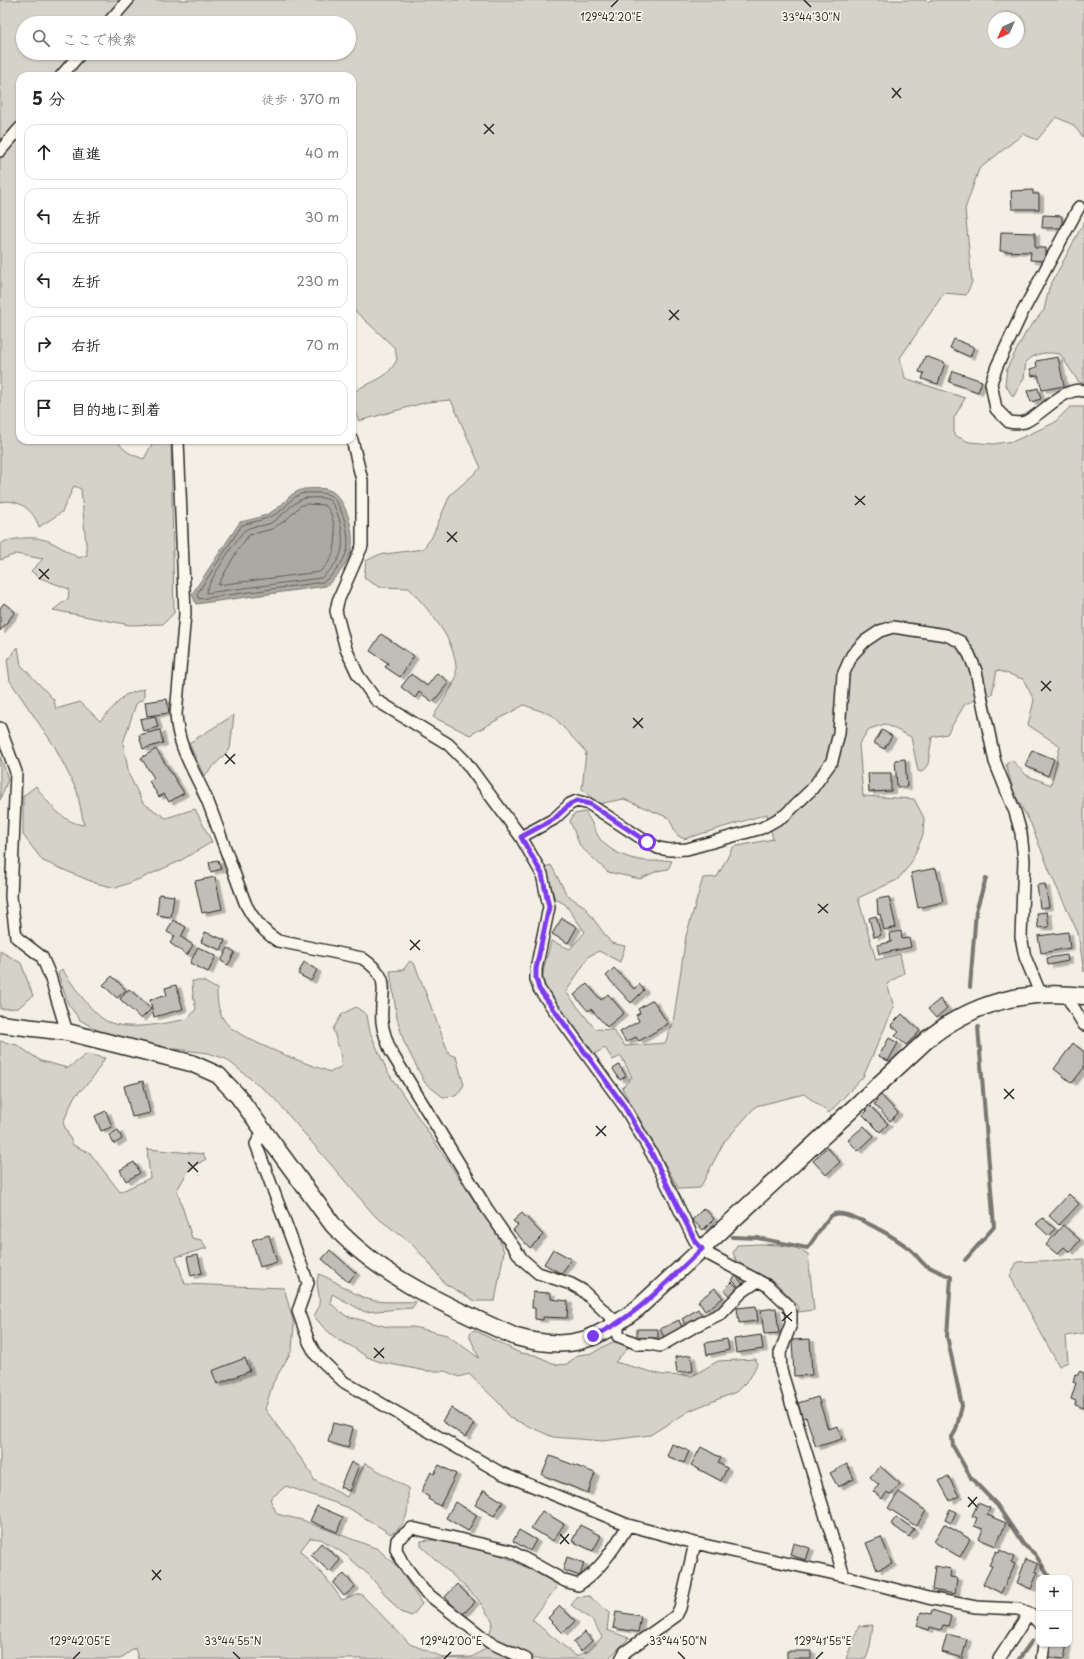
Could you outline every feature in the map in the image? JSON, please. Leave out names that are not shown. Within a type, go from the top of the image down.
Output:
[{"type":"street","points":[[114,16],[128,0]]},
{"type":"street","points":[[65,72],[76,60]]},
{"type":"street","points":[[0,152],[16,133]]},
{"type":"street","points":[[1079,207],[1022,313],[997,366],[991,384],[996,409],[1010,422],[1016,423],[1024,422],[1032,418],[1060,397],[1073,392],[1084,391]]},
{"type":"street","points":[[178,444],[185,614],[177,694],[176,729],[180,745],[207,801],[246,905],[254,921],[270,937],[278,941],[362,958],[372,965],[380,974],[384,989],[382,1021],[384,1036],[390,1052],[487,1209],[522,1259],[538,1273],[572,1284],[582,1290],[618,1324],[618,1336],[638,1344],[660,1346],[722,1313],[742,1292],[758,1281]]},
{"type":"street","points":[[353,444],[362,480],[362,546],[338,601],[336,611],[346,649],[358,675],[376,700],[448,744],[465,760],[521,837],[542,874],[549,907],[536,969],[536,978],[539,989],[624,1106],[652,1154],[695,1241],[702,1249],[768,1286],[788,1305],[791,1314],[790,1324],[780,1353],[781,1370],[844,1576]]},
{"type":"street","points":[[521,837],[554,819],[570,804],[577,801],[590,804],[658,848],[670,850],[686,849],[762,828],[786,815],[812,789],[832,761],[839,733],[843,675],[852,655],[865,641],[893,626],[946,635],[960,642],[969,654],[976,671],[995,762],[1019,826],[1024,860],[1021,937],[1025,957],[1041,995]]},
{"type":"street","points":[[0,728],[16,772],[11,897],[16,937],[42,957],[50,976],[67,1032]]},
{"type":"street","points":[[0,1024],[67,1032],[191,1063],[218,1075],[238,1096],[263,1132],[333,1225],[345,1239],[371,1262],[402,1281],[496,1328],[516,1337],[535,1342],[552,1344],[579,1342],[618,1324],[638,1308],[930,1037],[945,1025],[990,1004],[1022,995],[1084,996]]},
{"type":"street","points":[[1066,995],[1084,1025]]},
{"type":"street","points":[[263,1132],[256,1144],[308,1283],[298,1311],[309,1342],[316,1355],[344,1382],[500,1472],[628,1525],[695,1543],[844,1576],[928,1598],[976,1607],[1018,1609],[1030,1613],[1036,1620]]},
{"type":"street","points":[[526,1659],[489,1642],[424,1591],[402,1562],[396,1549],[397,1540],[412,1528],[511,1551],[565,1581],[578,1586],[592,1574],[628,1525]]},
{"type":"street","points":[[621,1659],[625,1652],[676,1616],[680,1608],[695,1543]]},
{"type":"street","points":[[999,1659],[1030,1613]]},
{"type":"street","points":[[1042,1659],[1044,1647]]},
{"type":"shaded area","points":[[0,0],[925,0],[928,2],[930,0],[1084,0],[1084,138],[1073,125],[1056,117],[1037,140],[1023,134],[979,169],[965,209],[972,282],[966,295],[944,293],[900,358],[905,378],[965,398],[954,418],[954,435],[969,442],[993,444],[1014,441],[1054,423],[1070,407],[1084,407],[1084,972],[1078,933],[1052,877],[1031,824],[1014,793],[1006,764],[1012,760],[1026,775],[1051,785],[1060,746],[1028,725],[1034,700],[1023,679],[997,670],[992,694],[965,704],[947,734],[932,737],[928,764],[922,772],[918,771],[911,737],[885,724],[869,729],[859,744],[863,796],[914,799],[924,818],[923,835],[910,865],[897,880],[858,898],[876,960],[900,954],[904,973],[887,984],[894,1007],[863,1077],[829,1113],[804,1094],[756,1106],[724,1142],[700,1188],[679,1189],[622,1088],[632,1077],[621,1056],[613,1060],[605,1048],[594,1054],[555,1005],[544,984],[544,966],[551,941],[570,949],[585,932],[565,904],[555,899],[545,867],[551,865],[567,895],[584,906],[611,943],[625,946],[620,962],[599,951],[589,956],[566,992],[595,1029],[613,1030],[625,1046],[665,1043],[673,1023],[686,936],[703,878],[717,877],[733,847],[773,839],[767,814],[684,839],[677,835],[669,818],[624,799],[598,804],[582,789],[586,752],[552,715],[524,705],[470,735],[433,717],[456,677],[456,664],[448,640],[434,617],[409,588],[379,587],[364,578],[366,561],[378,555],[423,549],[432,537],[450,495],[481,468],[451,400],[427,402],[359,421],[356,414],[356,390],[385,375],[397,360],[395,348],[356,312],[356,72],[16,72],[16,444],[120,444],[125,450],[133,455],[144,459],[152,444],[171,444],[174,613],[163,624],[130,625],[53,610],[68,599],[69,589],[40,578],[31,571],[43,559],[16,554],[0,560],[0,545],[10,540],[36,538],[50,542],[79,558],[87,555],[81,489],[74,486],[62,512],[39,527],[37,521],[29,511],[13,502],[0,502]]},
{"type":"shaded area","points":[[1084,222],[1084,384],[1078,381],[1060,354],[1042,354],[1034,356],[1026,362],[1024,378],[1013,397],[1005,384],[1007,368],[1026,332],[1044,310],[1049,288]]},
{"type":"shaded area","points":[[18,647],[21,665],[54,700],[56,709],[80,702],[100,721],[125,695],[144,689],[144,698],[136,704],[123,743],[129,775],[143,803],[166,818],[195,809],[212,842],[178,862],[116,888],[95,883],[43,861],[23,835],[23,796],[36,786],[50,805],[62,816],[84,825],[77,791],[55,747],[10,681],[7,660]]},
{"type":"shaded area","points":[[234,715],[230,749],[204,776],[189,743]]},
{"type":"shaded area","points":[[0,756],[8,779],[0,800]]},
{"type":"shaded area","points":[[585,812],[600,839],[610,848],[616,852],[637,860],[672,861],[668,869],[657,871],[640,879],[608,872],[580,846],[570,821],[574,814]]},
{"type":"shaded area","points":[[0,951],[21,963],[33,996],[18,1008],[0,1009]]},
{"type":"shaded area","points":[[410,961],[415,965],[449,1054],[456,1057],[464,1085],[456,1096],[443,1097],[425,1083],[404,1042],[397,1018],[390,971],[403,970]]},
{"type":"shaded area","points":[[62,969],[81,996],[103,1019],[112,1023],[133,1026],[145,1026],[188,1019],[196,1009],[192,981],[203,981],[217,989],[220,1013],[228,1025],[236,1031],[277,1052],[331,1072],[342,1066],[340,1052],[333,1029],[342,1014],[356,1007],[367,1015],[370,1032],[387,1071],[498,1236],[504,1252],[495,1301],[475,1301],[444,1283],[430,1264],[411,1243],[375,1216],[273,1097],[226,1059],[208,1053],[144,1045],[120,1039],[97,1030],[80,1020],[68,1004],[58,974]]},
{"type":"shaded area","points":[[0,1041],[17,1045],[41,1061],[68,1068],[87,1054],[105,1058],[91,1080],[74,1097],[63,1123],[73,1145],[90,1153],[120,1192],[150,1178],[147,1149],[203,1154],[206,1159],[190,1168],[177,1190],[192,1238],[201,1240],[207,1248],[176,1257],[185,1284],[284,1288],[294,1324],[292,1350],[273,1383],[265,1409],[310,1471],[314,1480],[347,1497],[365,1463],[408,1488],[408,1509],[405,1520],[402,1525],[391,1534],[347,1507],[286,1486],[270,1499],[277,1514],[302,1520],[378,1549],[398,1567],[422,1604],[412,1616],[400,1612],[369,1575],[346,1555],[321,1539],[310,1538],[300,1551],[326,1578],[342,1600],[361,1594],[410,1644],[445,1658],[472,1657],[485,1649],[493,1622],[477,1598],[421,1546],[421,1541],[439,1540],[457,1542],[475,1546],[509,1559],[558,1585],[532,1620],[576,1656],[589,1651],[602,1637],[593,1621],[571,1605],[578,1597],[589,1596],[609,1613],[607,1630],[629,1638],[608,1659],[138,1659],[135,1648],[120,1659],[0,1659]]},
{"type":"shaded area","points":[[761,1244],[792,1247],[808,1254],[814,1310],[798,1312],[799,1308],[797,1304],[776,1283],[737,1262],[733,1253],[737,1245]]},
{"type":"shaded area","points":[[1084,1259],[1084,1333],[1066,1336],[1068,1362],[1059,1366],[1010,1276],[1017,1262]]},
{"type":"shaded area","points":[[319,1274],[354,1293],[369,1299],[381,1302],[416,1302],[412,1308],[365,1312],[332,1294],[330,1303],[346,1316],[388,1327],[413,1327],[447,1335],[479,1358],[470,1337],[470,1333],[474,1330],[520,1353],[535,1355],[557,1365],[567,1364],[578,1355],[593,1353],[610,1343],[619,1341],[628,1348],[615,1362],[663,1375],[692,1376],[718,1361],[756,1359],[757,1364],[750,1378],[736,1392],[691,1410],[650,1435],[603,1441],[553,1437],[510,1418],[500,1404],[469,1374],[459,1377],[445,1371],[426,1371],[380,1362],[367,1357],[351,1346],[338,1340],[323,1327],[314,1316],[319,1306],[317,1282]]},
{"type":"shaded area","points":[[873,1625],[870,1647],[866,1659],[846,1659],[859,1626]]},
{"type":"water","points":[[304,489],[323,489],[329,490],[335,494],[345,508],[351,526],[351,551],[344,566],[334,579],[326,586],[196,604],[192,594],[240,522],[272,512],[294,493]]},
{"type":"building","points":[[1033,190],[1033,194],[1039,194],[1039,209],[1012,209],[1011,191]]},
{"type":"building","points":[[1043,215],[1062,216],[1062,228],[1042,228]]},
{"type":"building","points":[[1001,232],[1035,233],[1035,248],[1046,248],[1046,261],[1030,260],[1031,252],[1000,251]]},
{"type":"building","points":[[954,339],[974,347],[970,357],[950,348]]},
{"type":"building","points":[[925,356],[945,363],[938,384],[922,379],[924,373],[919,372]]},
{"type":"building","points":[[1058,357],[1064,386],[1042,390],[1038,375],[1032,376],[1030,369],[1037,367],[1036,361]]},
{"type":"building","points":[[953,371],[982,381],[978,392],[949,382]]},
{"type":"building","points":[[1038,388],[1041,399],[1031,402],[1027,391]]},
{"type":"building","points":[[4,603],[15,612],[0,631],[0,608]]},
{"type":"building","points":[[381,634],[414,656],[400,677],[385,667],[388,663],[370,651]]},
{"type":"building","points":[[437,673],[449,682],[433,702],[419,692],[415,698],[401,687],[411,674],[427,686]]},
{"type":"building","points":[[167,699],[169,713],[147,716],[145,702]]},
{"type":"building","points":[[155,716],[158,727],[143,731],[140,719]]},
{"type":"building","points":[[160,730],[163,743],[143,749],[139,735]]},
{"type":"building","points":[[882,730],[892,736],[884,749],[874,743]]},
{"type":"building","points":[[156,749],[184,793],[169,802],[164,794],[159,797],[149,781],[154,778],[141,758]]},
{"type":"building","points":[[1032,750],[1054,759],[1048,776],[1025,766]]},
{"type":"building","points":[[905,759],[907,787],[897,787],[895,760]]},
{"type":"building","points":[[868,773],[891,773],[891,791],[869,792]]},
{"type":"building","points":[[218,860],[221,869],[211,872],[209,862]]},
{"type":"building","points":[[936,868],[943,902],[918,908],[911,873]]},
{"type":"building","points":[[215,877],[222,909],[202,913],[195,881]]},
{"type":"building","points":[[1045,884],[1049,907],[1040,908],[1037,885]]},
{"type":"building","points":[[159,894],[174,896],[171,917],[157,915]]},
{"type":"building","points":[[889,897],[896,927],[884,930],[880,914],[878,915],[877,899]]},
{"type":"building","points":[[1047,912],[1049,927],[1038,928],[1037,913]]},
{"type":"building","points":[[876,916],[881,935],[874,937],[869,918]]},
{"type":"building","points":[[562,918],[577,927],[568,943],[552,934]]},
{"type":"building","points":[[173,920],[186,927],[181,937],[193,945],[187,955],[170,943],[175,936],[167,932]]},
{"type":"building","points":[[901,931],[902,939],[909,938],[911,947],[879,954],[877,945],[891,942],[890,933]]},
{"type":"building","points":[[205,932],[225,940],[221,950],[201,942]]},
{"type":"building","points":[[1068,932],[1070,948],[1041,953],[1038,936]]},
{"type":"building","points":[[198,947],[216,956],[208,972],[190,963]]},
{"type":"building","points":[[228,948],[235,952],[228,965],[221,961]]},
{"type":"building","points":[[1067,955],[1068,961],[1048,965],[1047,958]]},
{"type":"building","points":[[304,962],[317,970],[311,981],[298,974]]},
{"type":"building","points":[[614,968],[634,989],[639,984],[644,990],[631,1003],[606,976]]},
{"type":"building","points":[[112,976],[126,990],[117,998],[103,985]]},
{"type":"building","points":[[587,984],[601,1000],[608,994],[624,1013],[607,1027],[591,1009],[588,1011],[574,995]]},
{"type":"building","points":[[176,985],[183,1009],[154,1017],[150,1000],[167,995],[165,988]]},
{"type":"building","points":[[129,989],[151,1009],[141,1019],[120,999]]},
{"type":"building","points":[[940,999],[947,1008],[936,1018],[928,1009]]},
{"type":"building","points":[[653,1000],[668,1024],[639,1041],[636,1037],[626,1042],[620,1032],[639,1021],[636,1015],[640,1013],[638,1009]]},
{"type":"building","points":[[902,1014],[920,1031],[906,1045],[895,1036],[899,1032],[891,1025]]},
{"type":"building","points":[[889,1038],[898,1043],[888,1061],[879,1056]]},
{"type":"building","points":[[1073,1043],[1084,1052],[1084,1068],[1072,1083],[1054,1069]]},
{"type":"building","points":[[619,1065],[626,1076],[620,1080],[613,1069]]},
{"type":"building","points":[[143,1081],[150,1113],[132,1117],[124,1086]]},
{"type":"building","points":[[880,1094],[898,1113],[890,1121],[874,1104],[877,1101],[875,1098]]},
{"type":"building","points":[[869,1105],[888,1124],[880,1132],[863,1115],[867,1111],[865,1109]]},
{"type":"building","points":[[106,1111],[112,1127],[101,1131],[95,1116]]},
{"type":"building","points":[[864,1126],[874,1136],[858,1151],[848,1140]]},
{"type":"building","points":[[118,1130],[122,1139],[114,1144],[109,1135]]},
{"type":"building","points":[[827,1147],[840,1162],[826,1175],[813,1161]]},
{"type":"building","points":[[134,1162],[140,1173],[126,1181],[120,1170]]},
{"type":"building","points":[[1069,1194],[1079,1204],[1059,1225],[1049,1216]]},
{"type":"building","points":[[704,1208],[714,1219],[703,1230],[692,1220]]},
{"type":"building","points":[[522,1213],[543,1235],[530,1248],[513,1230],[518,1225],[513,1221]]},
{"type":"building","points":[[1043,1218],[1055,1229],[1049,1236],[1036,1224]]},
{"type":"building","points":[[1063,1225],[1080,1240],[1070,1252],[1064,1247],[1057,1254],[1046,1245]]},
{"type":"building","points":[[269,1235],[277,1262],[260,1267],[252,1240]]},
{"type":"building","points":[[553,1249],[571,1259],[562,1274],[544,1264]]},
{"type":"building","points":[[330,1250],[356,1273],[348,1282],[322,1259]]},
{"type":"building","points":[[198,1255],[202,1273],[191,1276],[187,1257]]},
{"type":"building","points":[[736,1276],[743,1284],[739,1287],[732,1280]]},
{"type":"building","points":[[732,1282],[738,1288],[729,1296],[724,1290]]},
{"type":"building","points":[[715,1288],[723,1298],[705,1311],[698,1301]]},
{"type":"building","points":[[533,1292],[551,1293],[551,1299],[568,1301],[567,1318],[543,1317],[543,1320],[535,1319],[535,1308],[532,1308]]},
{"type":"building","points":[[756,1306],[758,1321],[739,1323],[737,1308]]},
{"type":"building","points":[[776,1308],[779,1333],[764,1334],[761,1310]]},
{"type":"building","points":[[698,1309],[703,1317],[687,1327],[682,1319]]},
{"type":"building","points":[[679,1320],[682,1328],[664,1337],[660,1329]]},
{"type":"building","points":[[637,1329],[658,1329],[658,1338],[637,1338]]},
{"type":"building","points":[[761,1335],[763,1349],[736,1353],[734,1339]]},
{"type":"building","points":[[727,1339],[729,1350],[707,1355],[705,1343]]},
{"type":"building","points":[[810,1339],[812,1375],[794,1376],[792,1340]]},
{"type":"building","points":[[691,1355],[693,1371],[677,1373],[675,1357]]},
{"type":"building","points":[[245,1358],[250,1371],[217,1384],[212,1371]]},
{"type":"building","points":[[1079,1371],[1084,1373],[1084,1408],[1075,1405],[1076,1401],[1071,1399],[1076,1383],[1073,1382],[1075,1374],[1078,1375]]},
{"type":"building","points":[[818,1397],[828,1429],[838,1426],[842,1439],[816,1447],[806,1417],[802,1418],[798,1403]]},
{"type":"building","points":[[451,1408],[474,1424],[465,1437],[442,1421]]},
{"type":"building","points":[[333,1423],[353,1428],[348,1448],[328,1442]]},
{"type":"building","points":[[672,1444],[689,1451],[684,1463],[667,1456]]},
{"type":"building","points":[[701,1447],[721,1458],[718,1463],[727,1468],[721,1481],[691,1465]]},
{"type":"building","points":[[550,1456],[595,1473],[588,1493],[542,1475]]},
{"type":"building","points":[[351,1462],[359,1465],[349,1491],[340,1487]]},
{"type":"building","points":[[847,1464],[854,1479],[838,1487],[830,1473]]},
{"type":"building","points":[[439,1465],[456,1474],[440,1506],[428,1499],[429,1497],[421,1492],[431,1472],[434,1474]]},
{"type":"building","points":[[880,1466],[900,1484],[891,1495],[887,1492],[882,1499],[873,1491],[879,1485],[870,1477]]},
{"type":"building","points":[[948,1476],[959,1496],[950,1501],[939,1481]]},
{"type":"building","points":[[484,1490],[503,1502],[494,1516],[475,1505]]},
{"type":"building","points":[[899,1492],[926,1511],[916,1526],[888,1508]]},
{"type":"building","points":[[455,1502],[477,1515],[468,1531],[446,1518]]},
{"type":"building","points":[[978,1503],[990,1508],[987,1515],[1006,1523],[996,1546],[979,1539],[983,1529],[974,1526],[977,1518],[972,1516]]},
{"type":"building","points":[[317,1506],[343,1517],[337,1532],[310,1521]]},
{"type":"building","points":[[950,1509],[956,1512],[951,1523],[945,1520]]},
{"type":"building","points":[[542,1511],[564,1524],[553,1541],[531,1528]]},
{"type":"building","points":[[896,1517],[914,1529],[909,1537],[891,1524]]},
{"type":"building","points":[[944,1524],[970,1539],[960,1557],[934,1542]]},
{"type":"building","points":[[580,1525],[601,1536],[593,1551],[572,1541]]},
{"type":"building","points":[[519,1530],[536,1540],[530,1551],[513,1541]]},
{"type":"building","points":[[881,1537],[892,1564],[877,1570],[866,1543]]},
{"type":"building","points":[[321,1543],[340,1560],[330,1572],[311,1555]]},
{"type":"building","points":[[793,1543],[810,1548],[806,1560],[790,1555]]},
{"type":"building","points":[[1000,1550],[1014,1557],[1011,1562],[1015,1564],[1001,1593],[983,1584],[992,1566],[989,1565],[996,1551],[999,1553]]},
{"type":"building","points":[[567,1557],[584,1563],[580,1576],[563,1570]]},
{"type":"building","points":[[1026,1559],[1038,1564],[1035,1571],[1038,1572],[1031,1589],[1017,1583]]},
{"type":"building","points":[[935,1566],[951,1569],[950,1577],[957,1578],[955,1594],[932,1590]]},
{"type":"building","points":[[344,1574],[355,1587],[344,1596],[333,1583]]},
{"type":"building","points":[[457,1584],[475,1602],[462,1615],[445,1597]]},
{"type":"building","points":[[560,1606],[575,1621],[563,1633],[548,1618]]},
{"type":"building","points":[[932,1610],[951,1616],[948,1626],[943,1625],[941,1630],[930,1627],[929,1630],[917,1626],[921,1612],[931,1614]]},
{"type":"building","points":[[616,1612],[641,1616],[638,1632],[613,1628]]},
{"type":"building","points":[[585,1632],[592,1641],[581,1651],[573,1642]]},
{"type":"building","points":[[947,1634],[967,1639],[962,1658],[942,1652]]},
{"type":"building","points":[[1050,1647],[1066,1647],[1064,1659],[1048,1657]]},
{"type":"building","points":[[787,1651],[811,1651],[811,1659],[787,1659]]},
{"type":"waterway","points":[[970,987],[976,911],[986,878]]},
{"type":"waterway","points":[[965,1260],[994,1227],[978,1027]]},
{"type":"waterway","points":[[732,1237],[758,1238],[807,1248],[831,1216],[834,1214],[841,1214],[851,1216],[874,1226],[911,1250],[924,1264],[951,1277],[947,1336],[962,1406],[956,1430],[952,1437],[953,1446],[971,1478],[997,1505],[1024,1545],[1035,1554],[1048,1575]]},
{"type":"waterway","points":[[1019,1659],[1032,1641]]},
{"type":"route","points":[[593,1336],[618,1324],[638,1308],[702,1249],[695,1241],[652,1154],[624,1106],[539,989],[536,978],[538,952],[543,937],[549,907],[547,891],[542,874],[521,837],[554,819],[570,804],[577,801],[590,804],[647,842]]}]
